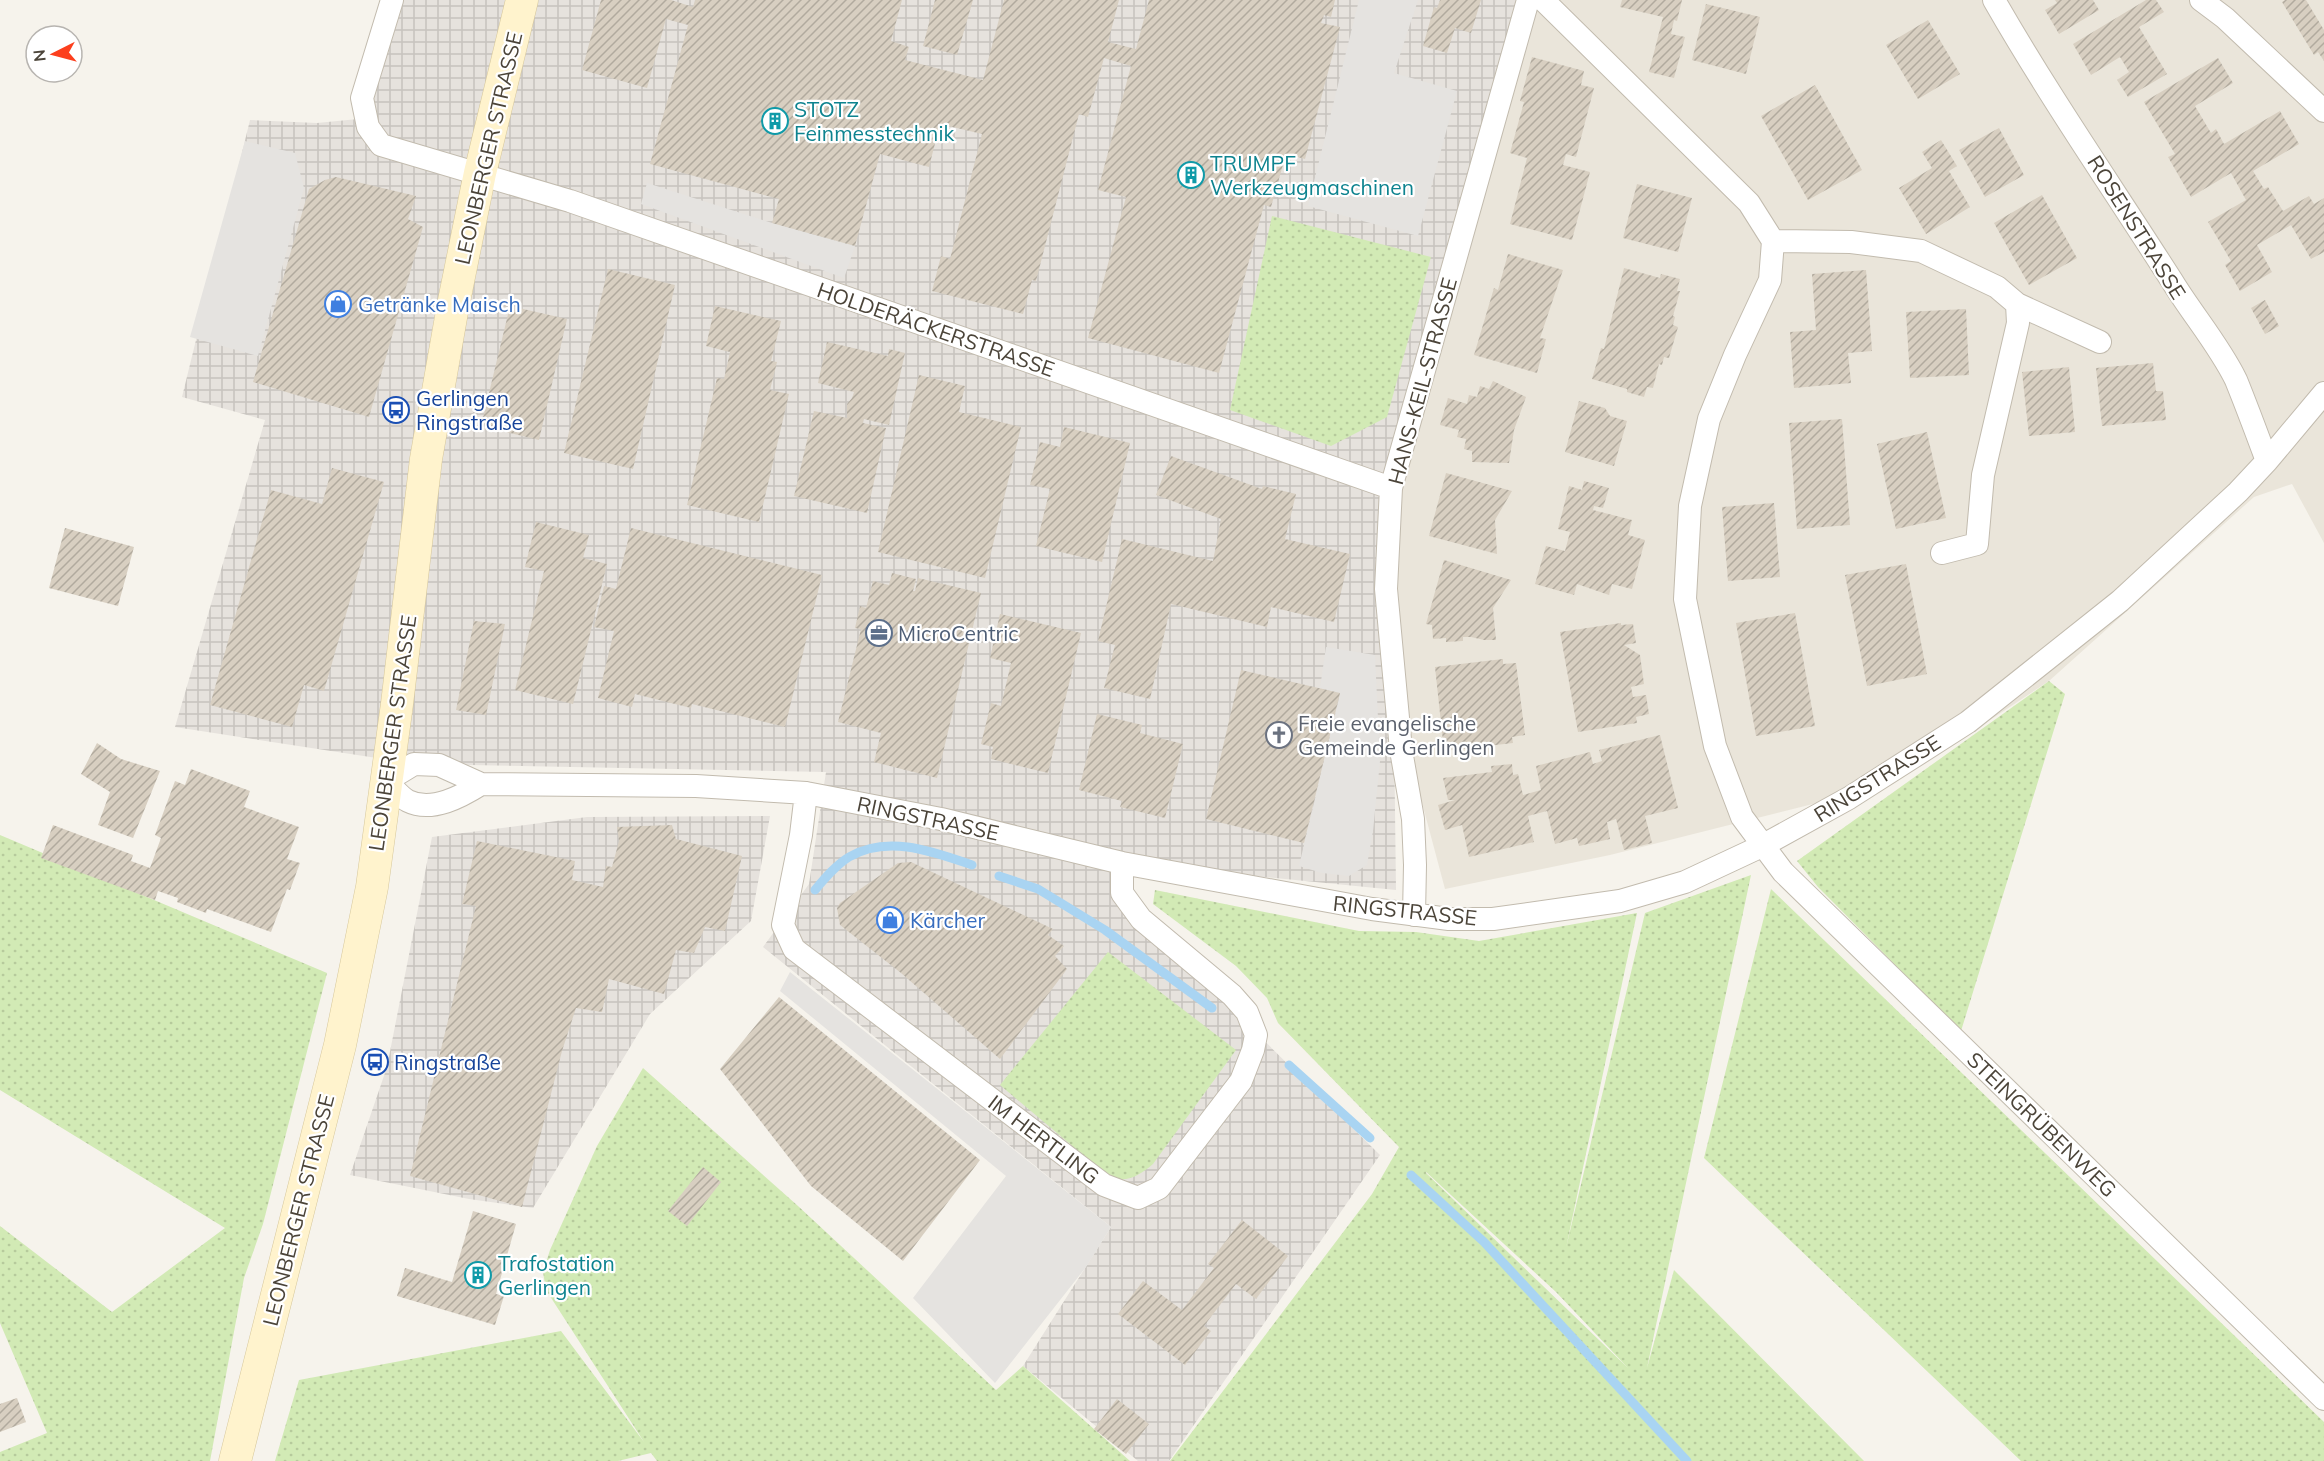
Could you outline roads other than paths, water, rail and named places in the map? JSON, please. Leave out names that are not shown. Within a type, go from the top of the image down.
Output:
[{"type":"main road","name":"LEONBERGER STRASSE","points":[[235,1461],[340,1045],[372,886],[426,459],[453,306],[480,173],[522,0]]},
{"type":"street","name":"HOLDERÄCKERSTRASSE","points":[[392,0],[362,98],[368,127],[381,145],[570,201],[1391,488]]},
{"type":"street","name":"HANS-KEIL-STRASSE","points":[[1414,915],[1413,819],[1401,750],[1386,590],[1391,488],[1528,0]]},
{"type":"street","points":[[1543,0],[1749,203],[1773,241],[1851,242],[1921,251],[1997,287],[2017,304],[2100,342]]},
{"type":"street","name":"ROSENSTRASSE","points":[[1994,0],[2031,64],[2226,362],[2236,380],[2267,461]]},
{"type":"street","points":[[2201,0],[2225,18],[2324,111]]},
{"type":"street","name":"STEINGRÜBENWEG","points":[[1773,241],[1770,280],[1735,354],[1709,419],[1690,506],[1685,599],[1715,746],[1742,817],[1783,872],[2324,1399]]},
{"type":"street","points":[[1942,553],[1977,544],[1983,475],[2018,323],[2017,304]]},
{"type":"street","name":"RINGSTRASSE","points":[[386,781],[414,764],[439,765],[481,784],[644,785],[807,793],[941,819],[1122,863],[1250,888],[1449,919],[1493,919],[1620,901],[1685,882],[1762,846],[1849,798],[1968,722],[2120,601],[2238,492],[2324,393]]},
{"type":"street","points":[[386,781],[409,801],[429,804],[457,799],[481,784]]},
{"type":"street","name":"IM HERTLING","points":[[807,793],[783,925],[794,950],[1104,1185],[1138,1198],[1159,1188],[1241,1081],[1256,1035],[1247,1012],[1232,995],[1141,919],[1122,893],[1122,863]]},
{"type":"waterway","points":[[815,890],[835,868],[849,857],[864,850],[879,847],[895,846],[927,851],[972,865]]},
{"type":"waterway","points":[[999,876],[1038,889],[1105,930],[1212,1008]]},
{"type":"waterway","points":[[1289,1065],[1370,1138]]},
{"type":"waterway","points":[[1411,1175],[1484,1242],[1687,1461]]},
{"type":"place","name":"STOTZ Feinmesstechnik","points":[[775,121]]},
{"type":"place","name":"TRUMPF Werkzeugmaschinen","points":[[1191,175]]},
{"type":"place","name":"Getränke Maisch","points":[[338,304]]},
{"type":"place","name":"Gerlingen Ringstraße","points":[[396,410]]},
{"type":"place","name":"MicroCentric","points":[[879,633]]},
{"type":"place","name":"Freie evangelische Gemeinde Gerlingen","points":[[1279,735]]},
{"type":"place","name":"Kärcher","points":[[890,920]]},
{"type":"place","name":"Ringstraße","points":[[375,1062]]},
{"type":"place","name":"Trafostation Gerlingen","points":[[478,1275]]}]
